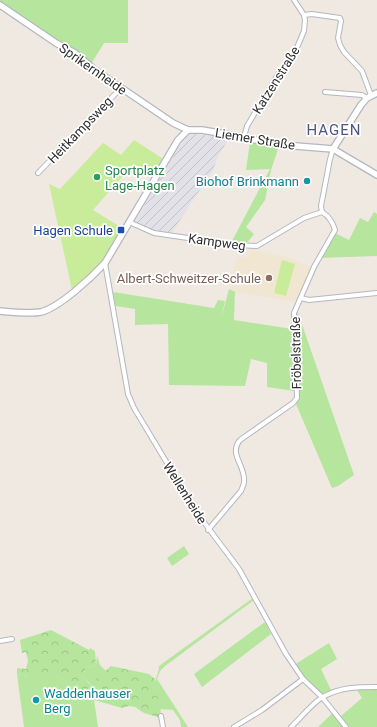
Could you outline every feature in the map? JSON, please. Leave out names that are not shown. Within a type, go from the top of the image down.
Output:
[{"type":"main road","name":"Sprikernheide","points":[[0,5],[56,43],[75,53],[95,70],[173,123],[188,130]]},
{"type":"main road","points":[[377,93],[369,96],[361,105],[333,149],[377,175]]},
{"type":"main road","points":[[0,311],[40,312],[54,307],[94,275],[105,263],[178,140],[188,130]]},
{"type":"main road","name":"Liemer Straße","points":[[188,130],[202,130],[283,145],[333,149]]},
{"type":"street","points":[[294,0],[304,15],[312,14],[340,18],[341,21],[338,38],[340,45],[344,52],[362,71],[369,96],[325,92]]},
{"type":"street","name":"Katzenstraße","points":[[244,137],[247,126],[280,71],[290,61],[298,47],[304,31],[304,15]]},
{"type":"street","name":"Heitkampsweg","points":[[38,173],[121,88]]},
{"type":"street","points":[[322,212],[330,159],[333,149]]},
{"type":"street","name":"Kampweg","points":[[129,222],[154,233],[235,245],[257,246],[304,218],[322,212]]},
{"type":"street","name":"Fröbelstraße","points":[[208,530],[241,491],[243,486],[244,477],[236,451],[237,444],[240,440],[292,403],[296,398],[294,313],[314,267],[335,230],[326,215],[322,212]]},
{"type":"street","name":"Wellenheide","points":[[105,263],[128,394],[134,408],[208,530],[239,569],[286,654],[303,679],[322,697],[346,727]]},
{"type":"street","points":[[301,298],[309,300],[377,293]]},
{"type":"street","points":[[0,641],[12,639]]},
{"type":"street","points":[[234,727],[262,710],[303,679]]},
{"type":"street","points":[[291,727],[322,697],[341,689],[356,686],[377,687]]},
{"type":"street","points":[[161,716],[163,727]]},
{"type":"shaded area","points":[[187,133],[229,138],[219,155],[213,170],[171,234],[155,232],[135,222]]},
{"type":"shaded area","name":"Albert-Schweitzer-Schule","points":[[253,249],[283,256],[312,267],[297,302],[235,292],[229,289],[237,257],[244,258],[248,256]]},
{"type":"green space","points":[[0,0],[128,0],[128,43],[104,43],[91,64],[0,3]]},
{"type":"green space","points":[[134,140],[165,160],[155,177],[133,164],[93,210],[122,228],[105,258],[92,274],[72,290],[49,184],[60,189],[103,143],[121,155]]},
{"type":"green space","points":[[250,142],[279,146],[271,170],[265,200],[246,227],[254,234],[246,244],[231,243],[270,169],[246,170]]},
{"type":"green space","points":[[374,212],[377,214],[377,256],[318,258],[333,232],[349,240],[360,218],[368,222]]},
{"type":"green space","points":[[282,260],[295,264],[286,296],[274,293]]},
{"type":"green space","points":[[229,289],[235,292],[234,320],[292,329],[294,391],[267,387],[267,363],[251,359],[245,386],[169,385],[168,324],[135,325],[135,309],[116,306],[113,292],[214,308],[218,300],[225,301],[221,319]]},
{"type":"green space","points":[[297,310],[354,475],[338,486],[332,488],[296,404],[299,398],[295,314]]},
{"type":"green space","points":[[184,546],[189,554],[172,566],[167,558]]},
{"type":"green space","points":[[253,598],[254,600],[160,671],[157,679],[188,727],[181,727],[180,720],[173,710],[160,709],[154,690],[159,666]]},
{"type":"green space","points":[[265,622],[271,634],[202,687],[194,674]]},
{"type":"green space","points":[[51,630],[89,650],[90,648],[95,651],[96,665],[86,668],[82,677],[90,684],[111,666],[149,674],[155,679],[155,694],[160,701],[161,718],[144,713],[135,707],[129,706],[122,708],[94,700],[78,698],[79,706],[65,680],[57,676],[29,676],[17,674],[17,668],[26,669],[28,661],[26,652],[22,653],[20,640]]},
{"type":"green space","points":[[329,643],[337,659],[321,669],[331,690],[322,694],[302,676],[294,665]]},
{"type":"green space","points":[[97,656],[100,665],[106,671],[91,684],[82,677],[86,668],[96,665]]},
{"type":"green space","points":[[17,674],[29,676],[57,676],[65,680],[79,705],[77,697],[94,700],[98,727],[24,727]]},
{"type":"green space","points":[[355,687],[377,688],[377,727],[318,727],[336,710],[341,716],[362,698]]},
{"type":"place","name":"Sportplatz Lage-Hagen","points":[[97,177]]},
{"type":"place","name":"Biohof Brinkmann","points":[[307,181]]},
{"type":"place","name":"Hagen Schule","points":[[121,230]]},
{"type":"place","name":"Albert-Schweitzer-Schule","points":[[269,278]]},
{"type":"place","name":"Waddenhauser Berg","points":[[36,700]]},
{"type":"district","name":"HAGEN","points":[[334,130]]}]
